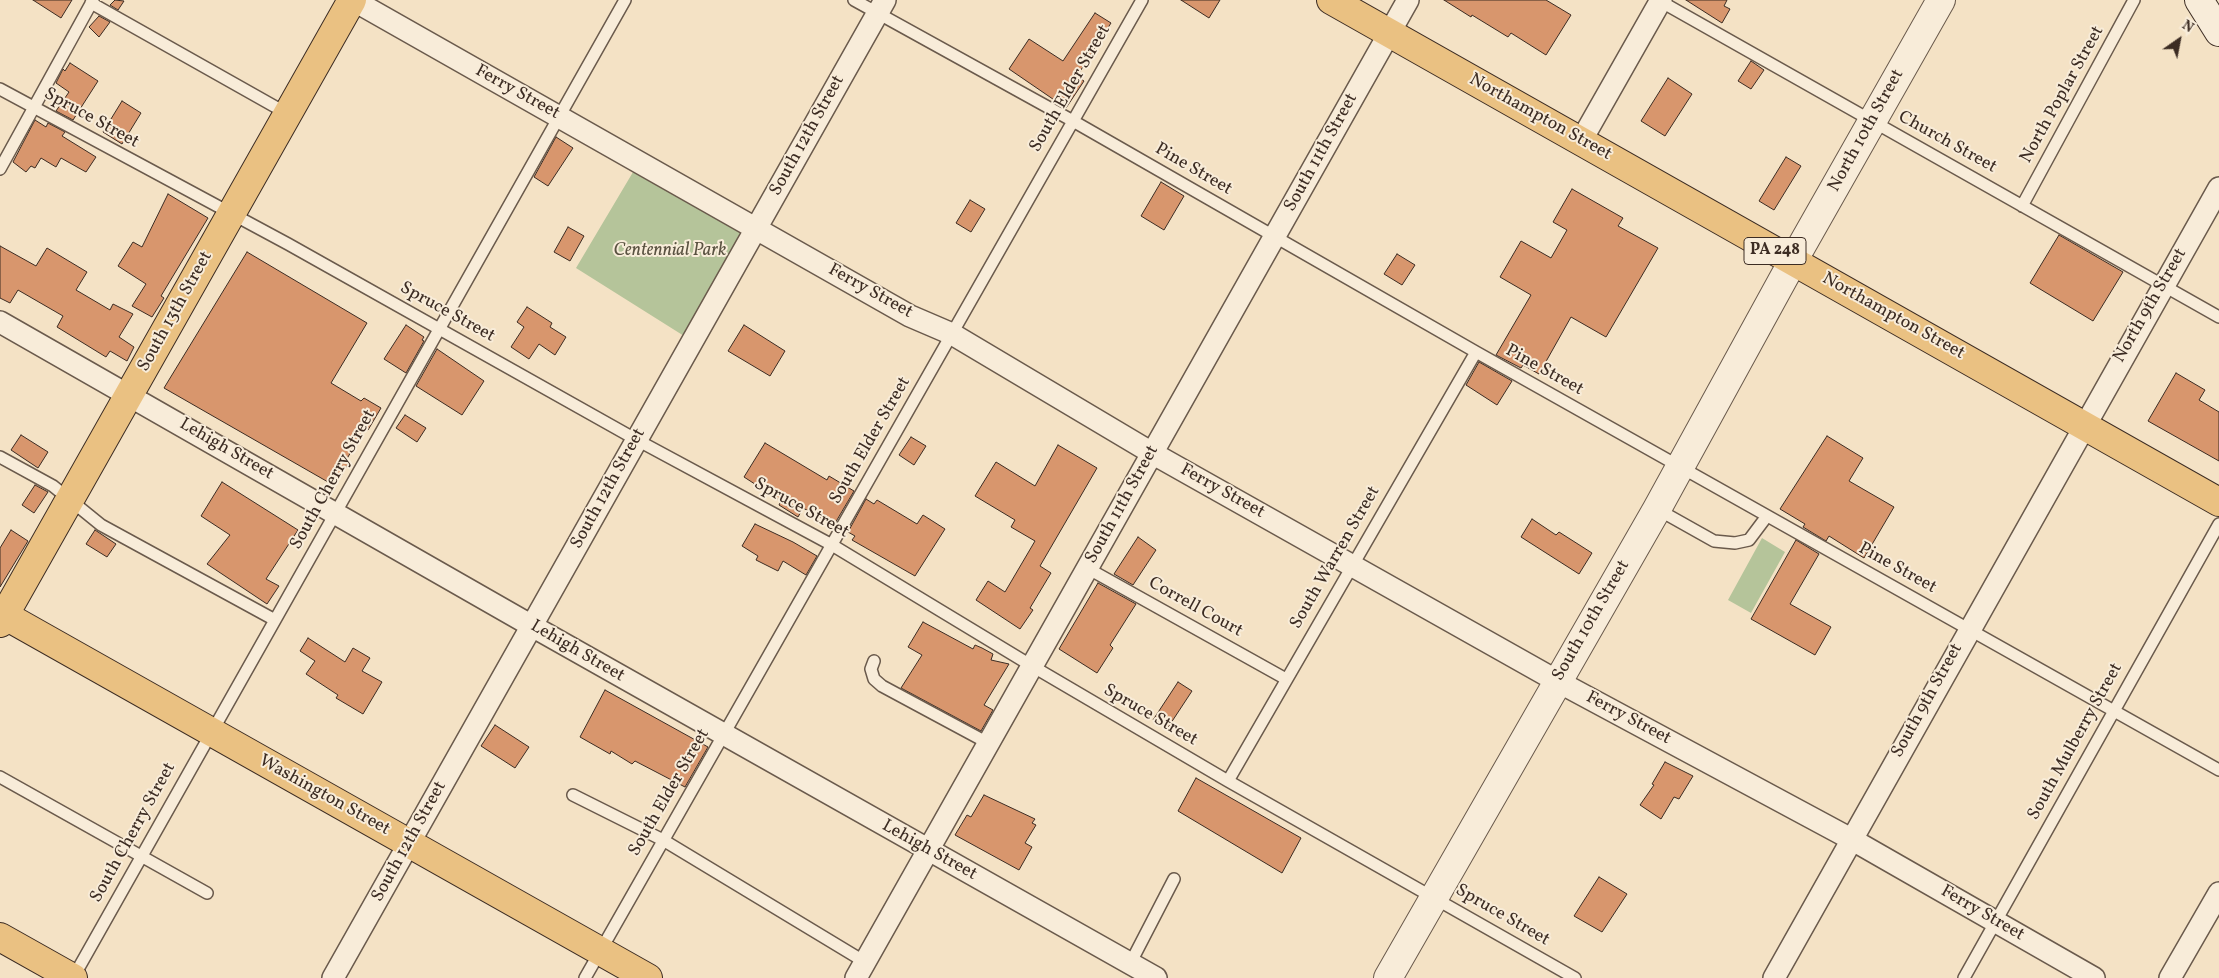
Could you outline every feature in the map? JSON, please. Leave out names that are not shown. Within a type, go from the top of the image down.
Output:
[{"type":"main road","name":"South 13th Street","points":[[1,617],[130,395],[230,214],[352,0]]},
{"type":"main road","name":"Northampton Street","points":[[1331,0],[2219,502]]},
{"type":"main road","name":"Washington Street","points":[[1,617],[211,732],[648,978]]},
{"type":"main road","points":[[0,937],[73,978]]},
{"type":"street","name":"Ferry Street","points":[[352,0],[910,316],[952,334],[1152,453],[1557,681],[1851,839],[2094,978]]},
{"type":"street","name":"South 11th Street","points":[[860,970],[1408,0]]},
{"type":"street","points":[[1581,141],[1660,0]]},
{"type":"street","name":"North 10th Street","points":[[1793,261],[1941,0]]},
{"type":"street","points":[[2199,0],[2219,32]]},
{"type":"street","name":"South 12th Street","points":[[333,978],[881,7]]},
{"type":"street","name":"North 9th Street","points":[[2084,425],[2219,188]]},
{"type":"street","name":"South 10th Street","points":[[1395,976],[1434,897],[1657,509],[1793,261]]},
{"type":"street","name":"Lehigh Street","points":[[0,322],[336,512],[723,735],[1156,978]]},
{"type":"street","name":"South 9th Street","points":[[1774,978],[2084,425]]},
{"type":"street","points":[[2170,978],[2219,893]]},
{"type":"lane","name":"South Cherry Street","points":[[73,978],[624,0]]},
{"type":"lane","name":"Pine Street","points":[[854,0],[881,7],[1274,238],[2219,770]]},
{"type":"lane","name":"South Elder Street","points":[[585,978],[1142,0]]},
{"type":"lane","name":"Church Street","points":[[1660,0],[2219,317]]},
{"type":"lane","name":"North Poplar Street","points":[[2022,206],[2134,0]]},
{"type":"lane","points":[[0,169],[92,2],[288,114]]},
{"type":"lane","name":"Spruce Street","points":[[0,89],[440,328],[637,440],[832,545],[1032,666],[1228,781],[1575,978]]},
{"type":"lane","name":"South Warren Street","points":[[1228,781],[1476,352]]},
{"type":"lane","points":[[0,457],[53,486],[101,525],[275,620]]},
{"type":"lane","points":[[1657,509],[1714,541],[1736,543],[1749,540],[1767,516]]},
{"type":"lane","name":"South Mulberry Street","points":[[1964,978],[2219,524]]},
{"type":"lane","name":"Correll Court","points":[[1087,568],[1286,679]]},
{"type":"lane","points":[[874,661],[871,669],[874,679],[882,686],[988,743]]},
{"type":"lane","points":[[0,777],[207,893]]},
{"type":"lane","points":[[573,795],[664,840],[860,970]]},
{"type":"lane","points":[[1130,964],[1174,879]]},
{"type":"green space","name":"Centennial Park","points":[[639,162],[756,228],[692,341],[576,268]]},
{"type":"green space","points":[[1762,538],[1785,552],[1751,613],[1728,600]]},
{"type":"building","points":[[33,0],[72,0],[61,18]]},
{"type":"building","points":[[115,0],[124,1],[118,10],[110,5]]},
{"type":"building","points":[[1181,0],[1220,0],[1209,18]]},
{"type":"building","points":[[1444,0],[1546,0],[1571,15],[1546,55],[1511,33],[1508,37]]},
{"type":"building","points":[[1686,0],[1727,0],[1724,6],[1730,9],[1722,23]]},
{"type":"building","points":[[1095,13],[1111,23],[1077,76],[1084,81],[1066,108],[1009,69],[1029,39],[1063,61]]},
{"type":"building","points":[[99,16],[110,22],[99,37],[89,27]]},
{"type":"building","points":[[1751,61],[1764,70],[1751,89],[1738,81]]},
{"type":"building","points":[[70,63],[98,81],[73,120],[56,111],[69,92],[56,83],[63,69],[65,71]]},
{"type":"building","points":[[1668,78],[1692,94],[1665,136],[1641,121]]},
{"type":"building","points":[[122,101],[141,113],[122,144],[103,132]]},
{"type":"building","points":[[35,120],[46,127],[48,123],[65,132],[62,136],[96,157],[86,172],[61,158],[56,167],[41,158],[35,168],[31,166],[26,172],[13,162]]},
{"type":"building","points":[[556,137],[573,148],[548,186],[534,177]]},
{"type":"building","points":[[1786,157],[1801,166],[1774,210],[1759,201]]},
{"type":"building","points":[[1161,182],[1184,196],[1164,230],[1141,216]]},
{"type":"building","points":[[1572,189],[1623,218],[1618,226],[1658,248],[1606,337],[1571,317],[1539,374],[1523,365],[1521,368],[1496,355],[1531,295],[1500,277],[1521,241],[1551,258],[1567,230],[1553,222]]},
{"type":"building","points":[[168,194],[208,218],[161,296],[164,298],[152,317],[132,306],[146,284],[118,266],[133,242],[142,247]]},
{"type":"building","points":[[970,200],[985,209],[971,232],[956,223]]},
{"type":"building","points":[[568,227],[584,236],[570,261],[554,252]]},
{"type":"building","points":[[2059,235],[2123,272],[2093,321],[2030,283]]},
{"type":"building","points":[[0,246],[36,266],[47,248],[87,272],[76,290],[110,310],[113,304],[133,314],[119,337],[134,347],[127,361],[110,351],[106,357],[57,327],[63,316],[18,290],[10,303],[0,298]]},
{"type":"building","points":[[247,252],[367,323],[331,383],[361,401],[364,398],[381,408],[368,430],[365,428],[345,462],[348,464],[335,486],[164,388]]},
{"type":"building","points":[[1397,254],[1415,265],[1402,285],[1384,274]]},
{"type":"building","points":[[527,307],[552,323],[550,327],[566,337],[555,355],[539,344],[529,359],[511,347],[524,327],[517,322]]},
{"type":"building","points":[[406,325],[424,337],[422,340],[424,341],[406,373],[384,359]]},
{"type":"building","points":[[744,325],[785,351],[770,376],[728,351]]},
{"type":"building","points":[[437,349],[484,381],[462,415],[416,386]]},
{"type":"building","points":[[1479,362],[1512,381],[1497,405],[1466,385]]},
{"type":"building","points":[[2176,373],[2205,390],[2199,400],[2219,412],[2219,461],[2148,421]]},
{"type":"building","points":[[405,415],[426,428],[417,442],[396,428]]},
{"type":"building","points":[[21,435],[48,452],[38,468],[11,450]]},
{"type":"building","points":[[1827,436],[1863,458],[1849,481],[1894,507],[1864,558],[1829,536],[1826,541],[1803,527],[1805,524],[1780,509]]},
{"type":"building","points":[[911,437],[926,446],[914,465],[899,455]]},
{"type":"building","points":[[765,443],[827,480],[829,476],[854,491],[834,525],[803,508],[798,517],[779,505],[781,501],[744,477]]},
{"type":"building","points":[[1058,445],[1097,468],[1040,566],[1051,573],[1030,608],[1033,610],[1020,629],[976,600],[988,581],[1005,592],[1035,541],[1011,527],[1015,520],[975,496],[996,462],[1035,486]]},
{"type":"building","points":[[222,482],[298,530],[266,579],[279,586],[267,604],[207,564],[230,535],[201,516]]},
{"type":"building","points":[[35,485],[48,492],[34,513],[22,505]]},
{"type":"building","points":[[866,499],[874,504],[877,500],[917,524],[923,515],[945,529],[915,576],[852,540],[855,536],[848,532]]},
{"type":"building","points":[[1532,519],[1556,535],[1559,532],[1592,553],[1579,574],[1521,537]]},
{"type":"building","points":[[755,524],[817,556],[806,575],[783,561],[778,571],[756,560],[758,556],[742,546]]},
{"type":"building","points":[[11,530],[28,541],[0,587],[0,548]]},
{"type":"building","points":[[95,530],[116,544],[107,557],[86,544]]},
{"type":"building","points":[[1138,537],[1156,550],[1133,585],[1114,574]]},
{"type":"building","points":[[1796,540],[1819,554],[1790,604],[1831,627],[1815,655],[1751,619]]},
{"type":"building","points":[[1098,583],[1136,604],[1110,645],[1113,648],[1097,673],[1059,649]]},
{"type":"building","points":[[923,622],[973,649],[975,645],[993,654],[991,660],[1009,664],[984,705],[993,710],[981,731],[901,688],[922,655],[908,647]]},
{"type":"building","points":[[308,638],[345,662],[353,648],[370,658],[362,671],[382,682],[363,714],[336,698],[338,695],[306,674],[315,661],[300,651]]},
{"type":"building","points":[[1178,682],[1192,691],[1167,729],[1153,720]]},
{"type":"building","points":[[605,690],[708,747],[685,787],[635,761],[632,764],[611,751],[610,754],[580,737]]},
{"type":"building","points":[[495,725],[529,747],[515,768],[481,746]]},
{"type":"building","points":[[1665,762],[1693,776],[1679,799],[1674,797],[1661,819],[1640,805],[1654,785],[1652,784]]},
{"type":"building","points":[[1196,778],[1301,838],[1282,873],[1178,811]]},
{"type":"building","points":[[984,795],[1035,819],[1032,823],[1036,825],[1025,843],[1032,847],[1019,870],[955,835],[967,815],[971,817]]},
{"type":"building","points":[[1599,877],[1627,894],[1602,932],[1574,916]]}]
